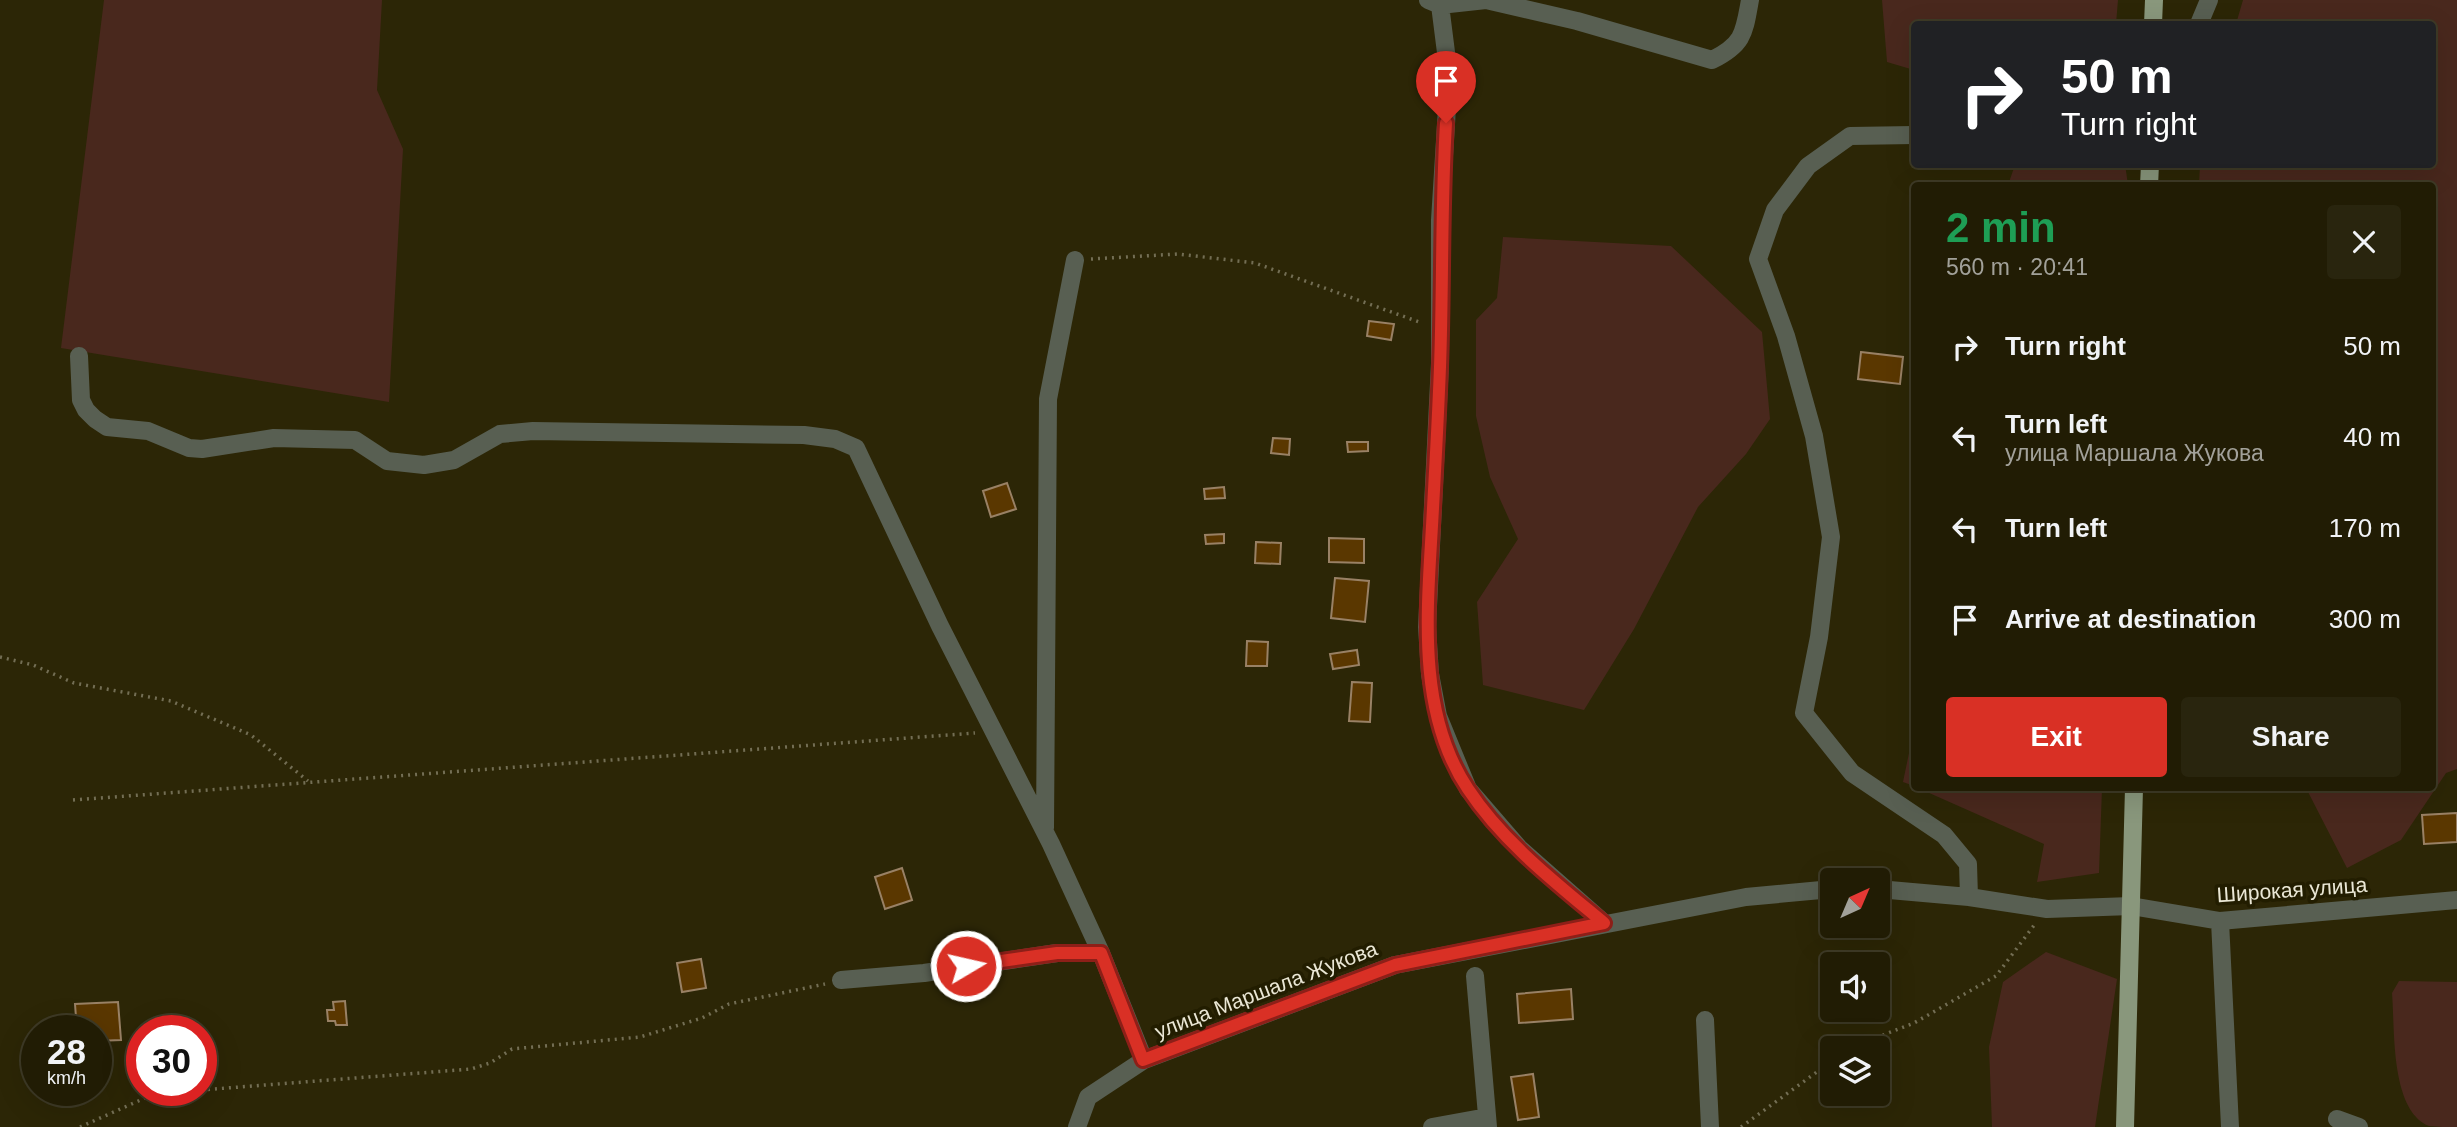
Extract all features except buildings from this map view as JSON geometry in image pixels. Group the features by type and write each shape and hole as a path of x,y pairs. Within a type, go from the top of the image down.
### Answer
{"main road":[{"path":"2153,21 2154,0"},
{"path":"2125,1127 2134,791"}],"street":[{"path":"1604,923 1519,848 1468,789 1438,716 1430,674 1427,627 1440,330 1440,219 1449,76 1434,3 1486,0 1577,21 1712,60 1734,49 1746,24 1750,0"},
{"path":"2200,21 2209,0"},
{"path":"1911,135 1850,136 1808,166 1775,209 1758,259 1786,335 1814,436 1831,537 1819,637 1804,713 1852,773 1944,835 1968,864 1969,897"},
{"path":"1045,833 1048,399 1075,260"},
{"path":"79,356 81,400 95,419 107,427 148,431 189,448 202,449 274,438 355,440 387,461 411,466 454,460 500,434 533,431 804,435 835,439 856,448 992,732 1045,833 1101,953 1143,1060"},
{"name":"улица Маршала Жукова","path":"1077,1127 1088,1097 1143,1060 1395,965 1746,897 1820,890"},
{"path":"1890,890 1969,897 2047,909 2131,906"},
{"name":"Широкая улица","path":"2131,906 2220,921 2457,900"},
{"path":"2220,921 2230,1127"},
{"path":"841,980 924,973 1057,953 1101,953"},
{"path":"1433,1127 1487,1122 1475,976"},
{"path":"1705,1020 1710,1127"},
{"path":"2337,1119 2359,1127"}],"path":[{"path":"1075,260 1178,254 1255,263 1440,330"},
{"path":"0,657 33,665 74,683 171,702 251,735 309,782"},
{"path":"73,800 992,732"},
{"path":"1881,1036 1914,1023 1996,976 2047,909"},
{"path":"217,1089 471,1069 490,1063 512,1049 640,1037 702,1018 729,1004 841,980"},
{"path":"1741,1127 1820,1070"},
{"path":"80,1127 127,1106"}],"shaded area":[{"path":"104,0 382,0 377,90 403,149 389,402 61,348"},
{"path":"1882,0 2118,0 2116,21 1911,21 1911,69 1887,62"},
{"path":"2243,0 2457,0 2457,769 2446,773 2436,788 2436,182 2199,182 2200,168 2436,168 2436,21 2237,21"},
{"path":"2014,168 2126,168 2128,182 2009,182"},
{"path":"1503,237 1671,246 1762,332 1770,419 1746,454 1698,507 1634,629 1584,710 1483,685 1477,602 1518,539 1490,477 1476,416 1476,320 1497,298"},
{"path":"1911,743 1911,785 1903,782"},
{"path":"1925,791 2102,791 2099,873 2037,882 2044,844"},
{"path":"2308,791 2434,791 2401,840 2347,868"},
{"path":"2046,952 2117,979 2095,1127 1992,1127 1989,1047 2003,982"},
{"path":"2399,981 2457,982 2457,1127 2429,1126 2416,1117 2407,1104 2397,1067 2395,1047 2392,993"}],"route":[{"path":"966,966 1057,953 1101,953 1143,1060 1395,965 1604,923 1554,881 1495,823 1468,789 1451,754 1438,716 1430,674 1427,627 1440,363 1440,219 1446,123"}]}
